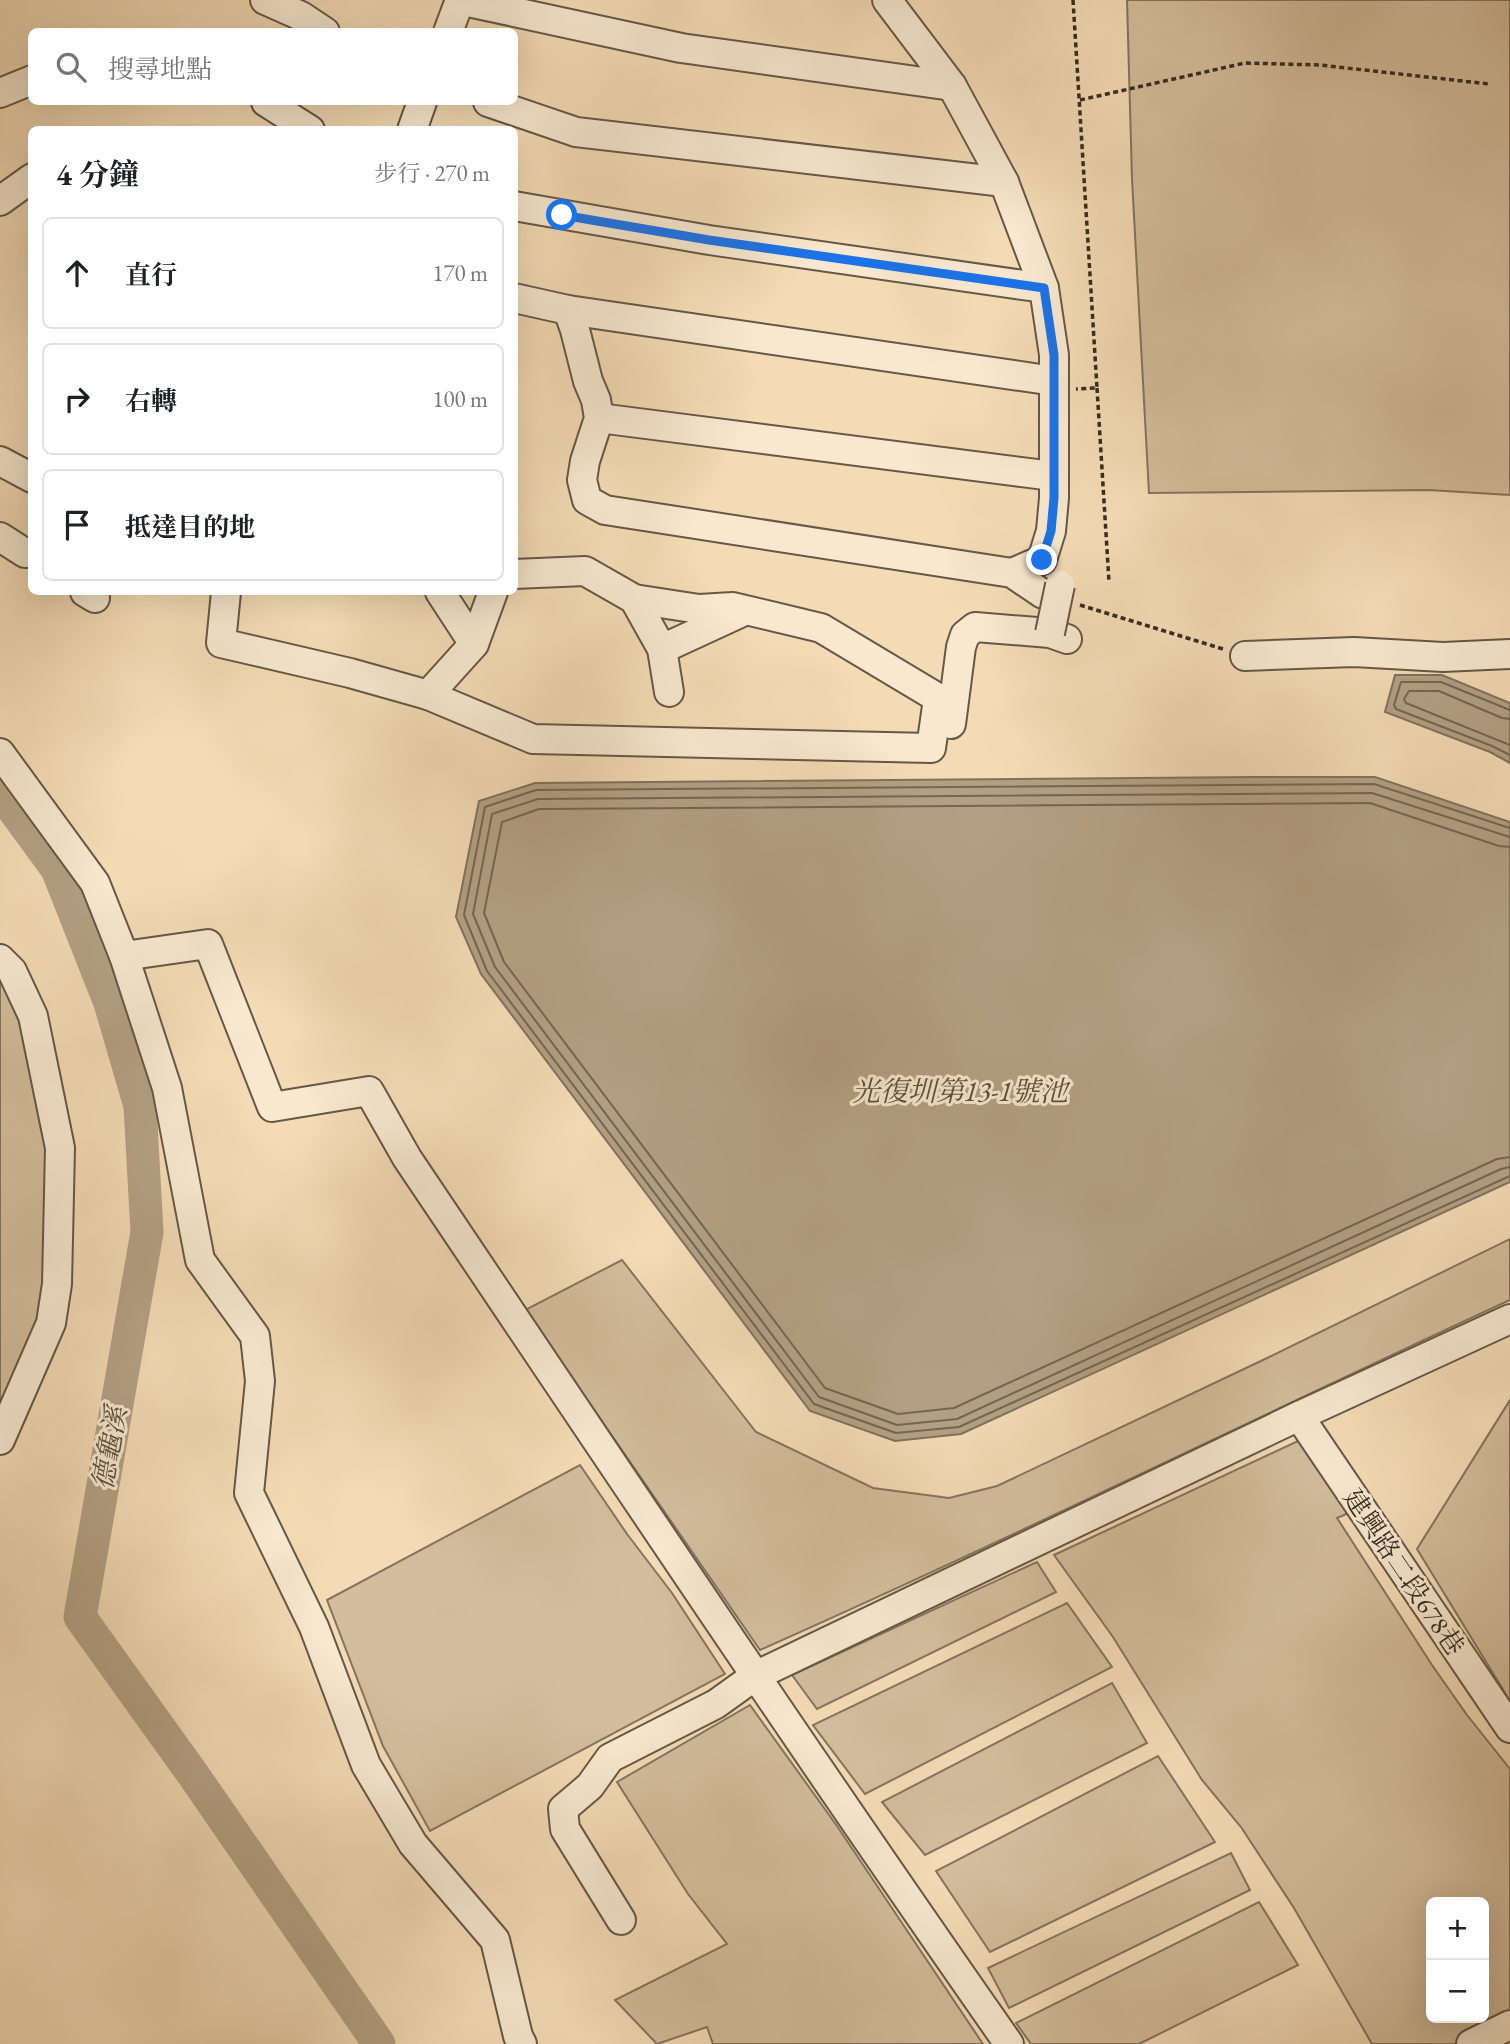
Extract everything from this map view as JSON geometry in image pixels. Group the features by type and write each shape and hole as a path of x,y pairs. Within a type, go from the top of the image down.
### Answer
{"street":[{"path":"265,0 301,16 319,28"},
{"path":"450,28 460,0 681,48 952,86"},
{"path":"887,0 952,86 1004,182 1044,288 1054,355 1054,498 1051,531 1042,560 1012,573"},
{"path":"0,93 28,82"},
{"path":"271,105 304,126"},
{"path":"413,126 421,105"},
{"path":"497,105 576,132 1004,182"},
{"path":"0,201 28,181"},
{"path":"518,207 709,240 1044,288"},
{"path":"518,299 568,310 1054,382"},
{"path":"226,595 221,643 350,673 428,695 533,739 931,748 965,635 975,627 1059,636 1061,595 1012,573 605,510 587,500 582,480 584,461 599,418 568,310"},
{"path":"599,418 1053,476"},
{"path":"0,461 28,476"},
{"path":"0,537 28,549"},
{"path":"518,574 585,571 634,599 699,610 733,607 821,628 945,703"},
{"path":"442,595 474,644"},
{"path":"428,695 474,644 492,595"},
{"path":"634,599 662,649 669,692"},
{"path":"662,649 746,610"},
{"path":"1245,656 1354,652 1443,657 1510,654"},
{"path":"945,703 946,759"},
{"path":"0,753 95,883 124,956 167,1088 200,1260 256,1336 260,1381 250,1493 314,1627 366,1765 413,1844 495,1940 522,2044"},
{"path":"124,956 208,944 272,1107 369,1091 407,1158 755,1676 1009,2044"},
{"path":"0,959 12,971 33,1016 60,1147 57,1284 51,1323 0,1440"},
{"path":"621,1920 565,1829 563,1809 590,1786 611,1758 716,1704 755,1676 1299,1416 1510,1319"},
{"name":"建興路二段678巷","path":"1299,1416 1510,1728"},
{"path":"1471,2044 1510,2025"}],"path":[{"path":"1073,0 1109,582"},
{"path":"1079,101 1245,63 1320,65 1489,84"},
{"path":"1054,382 1074,389 1097,388"},
{"path":"1061,595 1245,656"}],"shaded area":[{"path":"1127,0 1510,0 1510,495 1429,490 1149,493 1132,179"},
{"path":"0,959 12,971 60,1148 57,1269 0,1440"},
{"path":"1510,1239 1510,1300 760,1650 525,1310 622,1260 756,1432 873,1488 949,1498 997,1486"},
{"path":"1510,1400 1510,1701 1417,1549"},
{"path":"1313,1434 1365,1506 1337,1518 1432,1665 1510,1769 1510,2024 1468,2044 1372,2044 1294,1908 1241,1827 1202,1780 1113,1637 1054,1555"},
{"path":"580,1465 627,1534 672,1593 725,1674 430,1831 383,1746 327,1600"},
{"path":"1037,1562 1056,1592 817,1709 792,1675"},
{"path":"1067,1603 1112,1667 865,1794 813,1725"},
{"path":"1112,1683 1147,1743 925,1855 882,1802"},
{"path":"750,1705 837,1826 983,2044 713,2044 707,2027 657,2044 615,2000 727,1944 688,1894 617,1782"},
{"path":"1158,1756 1215,1842 990,1952 936,1871"},
{"path":"1231,1853 1250,1890 1009,2008 988,1968"},
{"path":"1259,1902 1298,1965 1139,2044 1031,2044 1016,2023"}],"water":[{"path":"1395,675 1442,675 1510,703 1510,763 1490,752 1385,712"},
{"name":"光復圳第13-1號池","path":"1375,777 1510,822 1510,1182 961,1434 895,1441 810,1411 481,974 456,917 479,801 535,783"}],"waterway":[{"name":"德龜溪","path":"0,791 57,869 110,1003 140,1106 147,1232 80,1617 192,1773 379,2044"}],"route":[{"path":"562,215 709,240 1044,288 1054,355 1054,498 1051,531 1042,560"}]}
